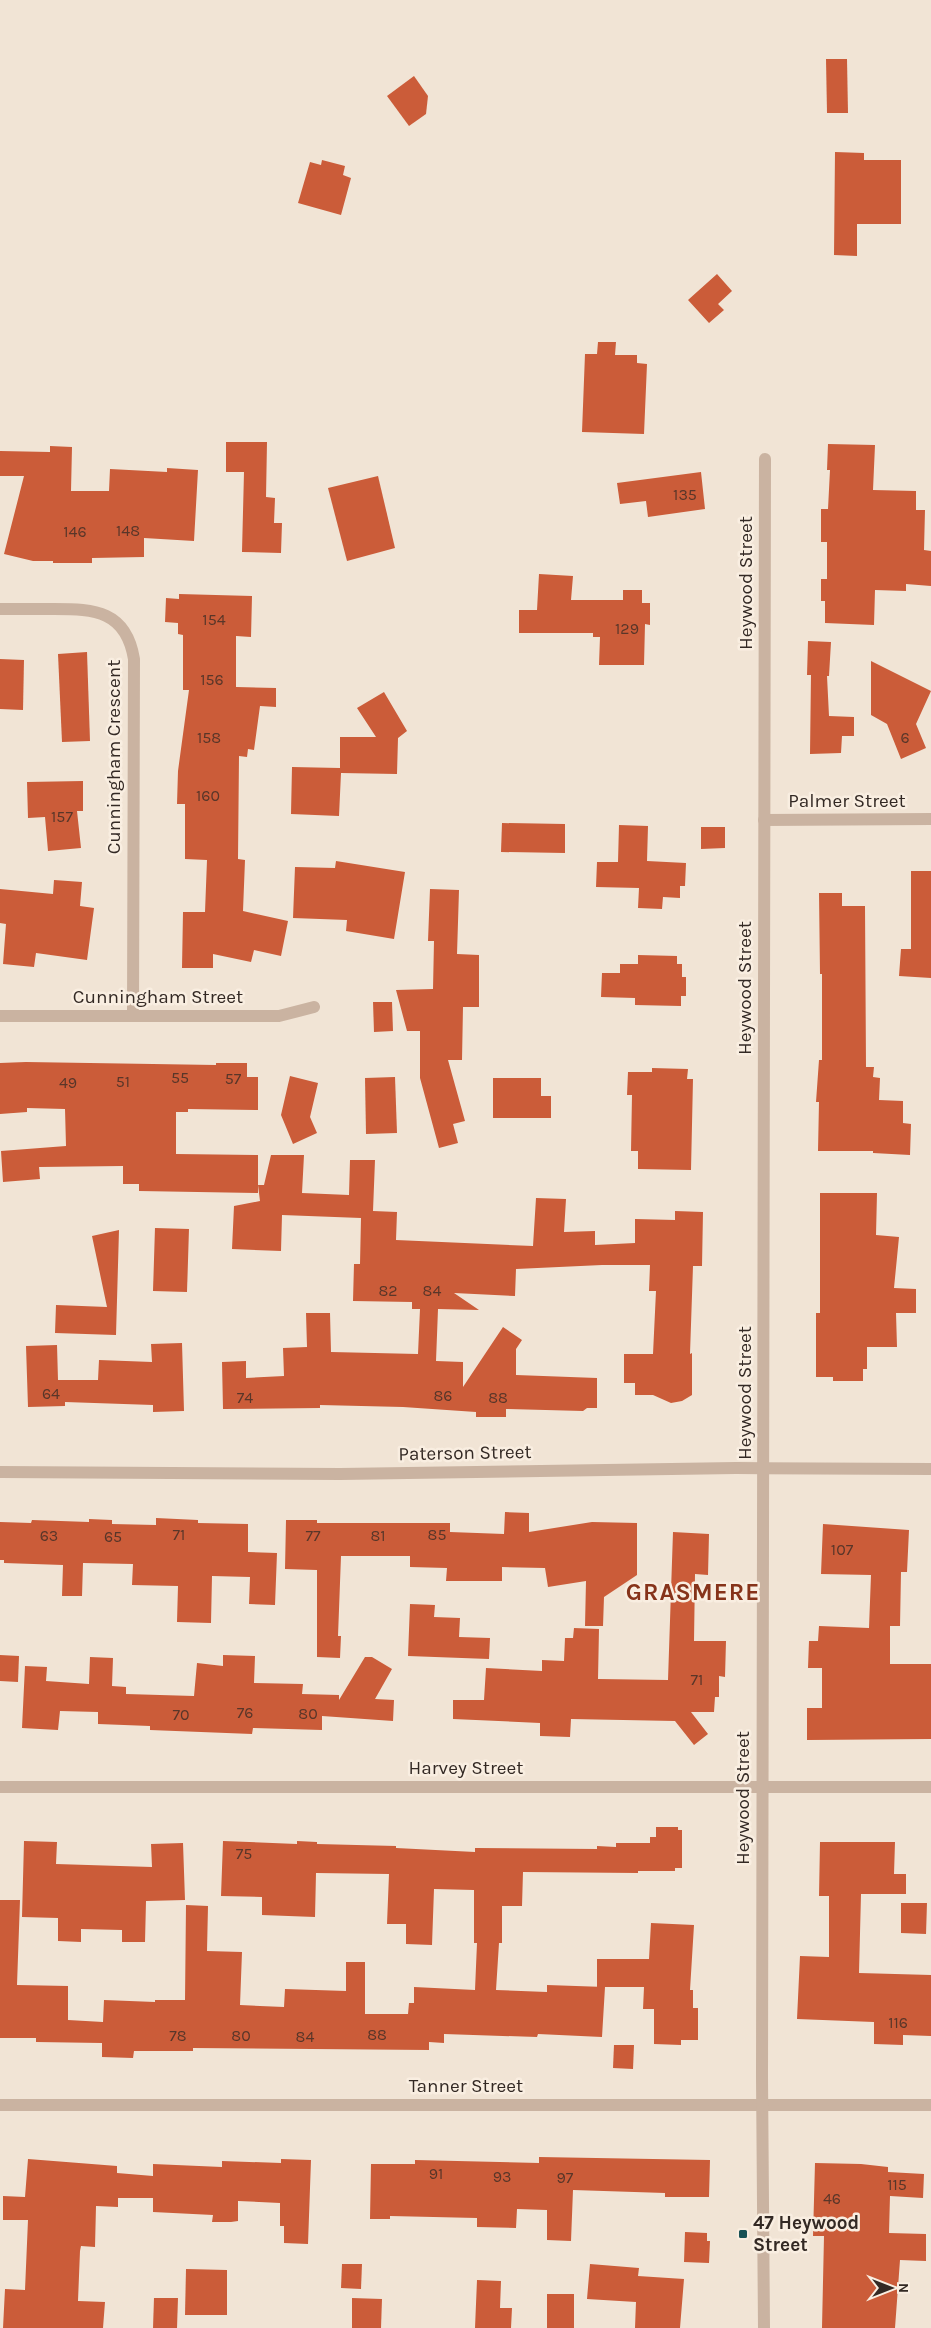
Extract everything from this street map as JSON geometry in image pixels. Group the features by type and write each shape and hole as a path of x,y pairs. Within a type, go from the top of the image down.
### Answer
{"street":[{"name":"Heywood Street","path":"764,2328 762,1787 765,458"},
{"name":"Cunningham Crescent","path":"0,609 87,609 106,615 122,628 131,643 134,659 133,1016"},
{"name":"Palmer Street","path":"764,820 931,819"},
{"name":"Cunningham Street","path":"0,1016 279,1016 314,1007"},
{"name":"Paterson Street","path":"0,1472 340,1474 764,1468 931,1469"},
{"name":"Harvey Street","path":"0,1787 931,1787"},
{"name":"Tanner Street","path":"0,2105 931,2105"}],"building":[{"path":"826,59 847,59 848,113 827,113"},
{"path":"414,76 428,96 426,114 409,126 387,96"},
{"path":"835,152 864,153 864,160 901,160 901,224 857,224 857,256 834,255"},
{"path":"322,160 345,166 343,175 351,178 341,215 298,203 310,162 321,165"},
{"path":"717,274 732,291 718,304 724,310 709,323 688,300"},
{"path":"598,342 616,342 615,355 637,355 637,363 647,364 644,434 582,432 585,354 597,354"},
{"path":"226,442 267,442 266,497 275,498 274,523 282,523 281,553 242,552 244,472 226,472"},
{"path":"828,444 875,445 873,490 916,491 916,510 925,510 924,550 931,551 931,586 906,584 906,591 875,590 874,625 825,623 825,601 821,601 821,579 827,579 827,542 821,542 821,509 828,509 830,470 827,470"},
{"path":"50,446 72,447 71,491 109,491 110,469 167,472 167,468 198,470 194,541 144,538 144,557 92,558 92,563 33,561 4,554 24,476 0,476 0,451 50,452"},
{"path":"701,472 705,509 648,517 646,501 620,504 617,483"},
{"path":"378,476 395,548 347,561 328,488"},
{"path":"539,574 573,576 571,600 623,600 623,590 642,590 642,603 650,603 650,625 645,624 644,665 599,665 600,637 593,637 593,633 519,633 519,610 537,610"},
{"path":"179,594 252,596 251,637 236,636 236,687 276,688 276,707 260,706 254,750 248,749 247,757 239,756 238,859 245,860 243,911 288,921 281,956 254,950 251,962 213,954 213,968 182,968 183,912 205,912 207,860 185,859 185,804 177,804 178,771 189,690 183,690 183,635 178,634 178,623 165,622 166,598 179,599"},
{"path":"808,641 831,642 829,676 827,676 829,716 854,717 854,736 842,736 841,753 810,754 811,675 807,675"},
{"path":"87,652 90,741 62,742 58,654"},
{"path":"0,659 24,660 23,710 0,709"},
{"path":"871,661 931,691 916,724 926,748 901,759 887,724 871,715"},
{"path":"384,692 407,731 398,738 397,774 341,773 339,816 291,814 292,767 340,768 340,737 376,737 357,708"},
{"path":"83,781 83,811 77,811 81,848 48,851 45,817 28,818 27,782"},
{"path":"502,823 565,824 565,853 501,852"},
{"path":"619,825 648,826 647,861 686,863 685,886 680,886 680,898 663,897 662,909 638,908 639,888 596,887 597,862 618,862"},
{"path":"701,827 725,827 725,848 701,849"},
{"path":"336,861 405,872 394,939 346,931 347,920 293,918 295,867 335,868"},
{"path":"911,871 931,871 931,978 899,976 901,949 911,949"},
{"path":"54,880 82,882 80,906 94,908 87,960 36,953 34,967 3,964 6,924 0,923 0,889 53,894"},
{"path":"430,889 459,890 457,954 479,955 479,1007 463,1007 462,1060 448,1060 465,1121 453,1124 458,1143 439,1148 420,1078 420,1031 407,1031 396,990 433,989 434,941 428,941"},
{"path":"819,893 842,893 842,906 865,906 866,1067 874,1067 873,1077 880,1078 879,1100 903,1101 903,1123 911,1124 910,1155 873,1153 873,1151 818,1151 819,1102 816,1102 819,1060 822,1060 822,974 820,974"},
{"path":"638,955 677,956 677,964 682,964 682,977 686,977 686,996 681,996 681,1006 635,1005 635,998 601,997 602,973 620,973 620,964 638,964"},
{"path":"373,1002 392,1002 393,1031 374,1032"},
{"path":"0,1063 216,1065 216,1063 247,1063 247,1077 258,1077 258,1110 188,1109 188,1112 176,1112 176,1154 258,1155 258,1193 139,1191 139,1184 123,1184 123,1166 39,1167 40,1179 3,1182 1,1151 66,1146 65,1109 27,1108 27,1112 0,1114"},
{"path":"652,1068 688,1069 687,1079 693,1079 691,1170 638,1169 638,1151 631,1151 632,1095 627,1095 628,1072 652,1072"},
{"path":"290,1076 318,1083 310,1117 317,1133 293,1144 281,1115"},
{"path":"395,1077 397,1133 366,1134 365,1078"},
{"path":"493,1078 541,1078 541,1096 551,1096 551,1118 493,1118"},
{"path":"271,1155 304,1155 302,1193 349,1195 350,1160 375,1160 373,1211 397,1212 396,1240 533,1246 536,1198 566,1199 564,1232 595,1231 595,1245 635,1243 635,1219 675,1220 675,1211 703,1212 702,1266 693,1266 690,1354 692,1353 692,1395 682,1401 671,1403 653,1395 635,1395 635,1383 624,1383 624,1354 653,1354 656,1291 649,1291 650,1265 602,1265 516,1269 515,1296 454,1293 479,1310 438,1309 436,1361 463,1362 463,1387 503,1327 522,1340 516,1349 516,1375 597,1378 597,1408 587,1408 583,1411 506,1409 506,1417 476,1417 476,1412 403,1407 320,1405 320,1408 223,1409 222,1362 246,1361 246,1378 284,1376 283,1348 307,1347 306,1313 330,1313 331,1352 418,1354 420,1309 412,1309 412,1302 353,1301 354,1264 360,1264 361,1218 282,1215 281,1251 232,1249 234,1206 260,1201 258,1185 264,1185"},
{"path":"820,1193 877,1193 876,1235 899,1237 894,1288 916,1289 916,1313 896,1313 897,1347 867,1347 867,1369 863,1369 863,1381 833,1381 833,1377 816,1377 816,1313 820,1313"},
{"path":"155,1228 189,1229 187,1292 153,1291"},
{"path":"119,1230 116,1335 55,1333 56,1305 107,1307 92,1236"},
{"path":"182,1343 184,1411 153,1412 153,1405 65,1402 65,1406 28,1407 26,1346 57,1345 58,1380 98,1380 99,1360 152,1362 151,1344"},
{"path":"505,1512 529,1513 529,1532 592,1522 637,1523 637,1575 604,1597 603,1626 585,1626 586,1581 548,1587 545,1568 502,1567 502,1581 446,1581 447,1568 410,1567 410,1556 341,1556 338,1636 341,1636 340,1658 317,1657 317,1570 285,1569 286,1520 317,1520 317,1523 450,1523 450,1532 504,1534"},
{"path":"156,1518 198,1520 198,1523 248,1524 248,1552 277,1553 275,1605 249,1604 250,1577 212,1576 211,1623 177,1622 178,1586 132,1585 133,1564 83,1563 82,1596 62,1596 63,1565 4,1563 4,1560 0,1560 0,1522 31,1523 32,1520 89,1522 89,1519 112,1520 112,1524 156,1525"},
{"path":"823,1524 909,1530 907,1572 901,1572 900,1626 890,1626 890,1664 931,1664 931,1739 807,1740 807,1708 822,1708 822,1668 808,1668 809,1641 818,1641 819,1626 869,1628 871,1575 821,1574"},
{"path":"673,1532 709,1534 708,1575 695,1574 694,1641 726,1641 725,1677 719,1676 719,1697 715,1697 714,1712 691,1712 708,1734 694,1745 675,1721 571,1719 570,1737 540,1736 540,1723 453,1719 453,1700 484,1700 486,1668 542,1671 542,1660 564,1661 565,1638 573,1638 574,1628 599,1629 598,1679 668,1680"},
{"path":"410,1604 435,1605 434,1617 460,1618 459,1637 490,1638 489,1659 408,1656"},
{"path":"0,1655 19,1656 18,1682 0,1681"},
{"path":"223,1655 255,1656 254,1683 303,1684 302,1694 339,1695 339,1700 365,1657 372,1657 392,1669 375,1699 394,1700 393,1721 322,1716 322,1730 253,1728 252,1734 150,1730 150,1726 98,1724 98,1712 60,1711 58,1730 22,1728 25,1666 47,1667 46,1681 89,1684 90,1657 113,1658 112,1686 126,1687 126,1694 194,1696 197,1663 223,1666"},
{"path":"656,1827 678,1827 678,1830 682,1830 682,1868 675,1868 675,1871 638,1871 638,1873 523,1872 522,1906 502,1906 502,1943 499,1943 496,1990 547,1992 547,1985 605,1987 602,2037 538,2034 537,2037 444,2034 444,2043 429,2042 429,2050 193,2048 193,2051 134,2051 133,2058 102,2057 102,2043 36,2042 36,2038 0,2038 0,1900 20,1900 17,1985 68,1986 68,2020 103,2022 104,2000 155,2002 155,2000 185,2000 186,1905 208,1906 207,1951 242,1952 240,2005 284,2007 285,1989 346,1991 346,1962 365,1962 365,2014 408,2014 409,2003 414,2003 414,1987 475,1990 477,1943 474,1943 474,1890 434,1889 432,1945 406,1944 406,1924 387,1924 389,1874 316,1873 315,1917 262,1915 262,1897 221,1896 223,1841 297,1844 297,1841 317,1842 317,1844 396,1846 396,1848 475,1852 475,1848 597,1849 597,1846 616,1847 616,1843 650,1843 650,1837 656,1837"},
{"path":"24,1841 57,1842 56,1864 152,1867 151,1844 183,1843 185,1900 146,1901 145,1942 122,1942 122,1930 81,1929 81,1942 58,1941 58,1918 22,1917"},
{"path":"820,1842 895,1842 894,1874 906,1874 906,1894 861,1894 859,1973 931,1975 931,2036 903,2035 903,2045 874,2044 874,2022 797,2019 800,1956 829,1957 829,1896 819,1896"},
{"path":"901,1903 927,1903 926,1934 901,1933"},
{"path":"651,1923 694,1925 690,1990 693,1990 693,2008 698,2008 698,2040 681,2040 681,2045 654,2044 654,2009 643,2009 644,1987 597,1987 597,1959 649,1959"},
{"path":"614,2045 634,2045 633,2069 613,2068"},
{"path":"539,2157 710,2160 709,2197 665,2197 665,2193 573,2190 571,2241 547,2240 547,2210 517,2209 516,2228 477,2227 477,2218 390,2216 390,2219 370,2219 371,2164 415,2164 415,2160 539,2163"},
{"path":"28,2159 117,2166 117,2173 153,2176 153,2164 222,2167 222,2161 281,2163 281,2159 311,2160 308,2244 284,2243 284,2226 280,2226 280,2203 238,2201 238,2221 212,2222 213,2215 153,2212 153,2198 118,2198 118,2207 96,2206 95,2247 81,2246 80,2251 78,2301 105,2302 103,2328 3,2328 5,2289 25,2290 28,2220 3,2220 3,2196 25,2197"},
{"path":"815,2163 861,2164 888,2167 888,2172 924,2174 923,2198 890,2196 889,2233 926,2234 926,2261 900,2260 895,2328 822,2328 824,2236 813,2236"},
{"path":"685,2232 707,2233 707,2241 710,2241 709,2263 684,2262"},
{"path":"342,2264 362,2264 361,2289 341,2288"},
{"path":"590,2264 639,2268 638,2276 684,2279 680,2328 635,2328 636,2302 587,2299"},
{"path":"186,2269 227,2270 227,2315 185,2315"},
{"path":"477,2280 501,2281 500,2308 512,2308 511,2328 475,2328"},
{"path":"547,2294 574,2294 574,2328 547,2328"},
{"path":"154,2298 178,2298 177,2328 153,2328"},
{"path":"352,2298 382,2299 381,2328 352,2328"}],"place":[{"name":"47 Heywood Street","path":"743,2234"}],"district":[{"name":"GRASMERE","path":"693,1592"}]}
